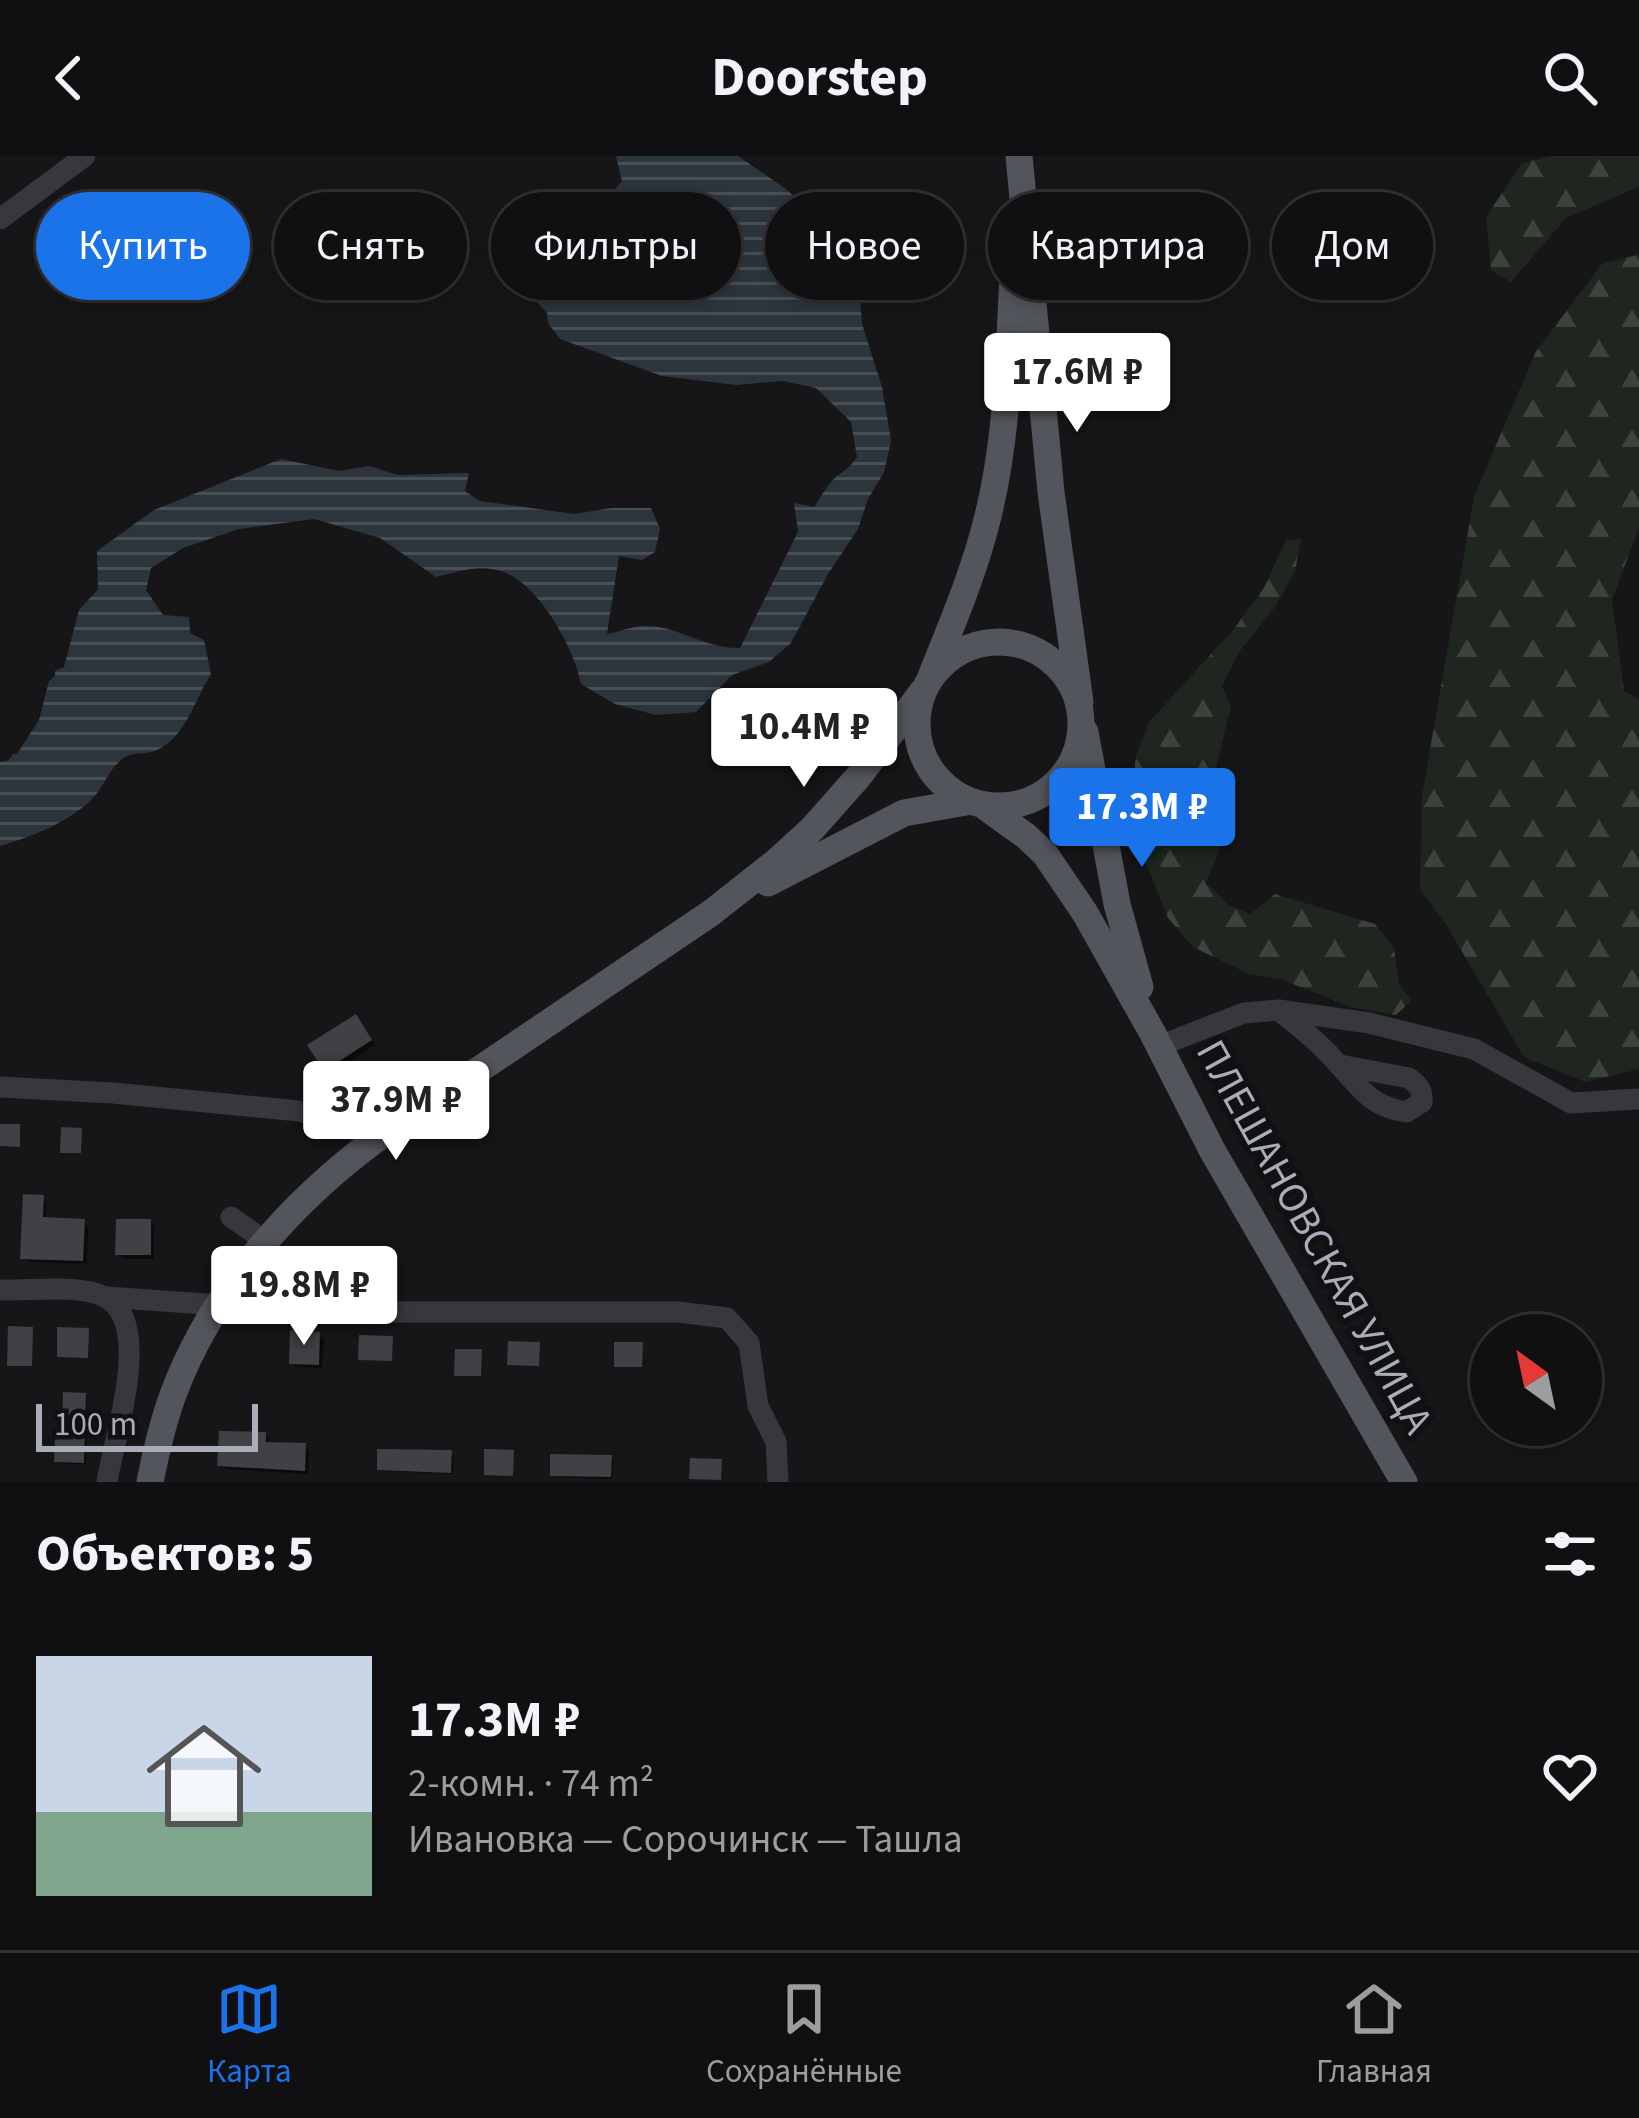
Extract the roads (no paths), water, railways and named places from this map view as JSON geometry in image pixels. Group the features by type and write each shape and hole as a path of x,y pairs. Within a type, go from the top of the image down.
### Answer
{"main road":[{"path":"1019,165 1001,454 967,589 917,718 925,757 949,790 1026,836 1062,877 1156,1039"},
{"path":"1019,165 1051,492 1082,711 1117,904 1156,1039"},
{"path":"149,1482 174,1392 202,1330 266,1241 311,1192 375,1140 712,913 777,861 860,776 927,683 952,658 993,642 1016,643 1053,662 1068,680 1082,711 1078,748 1053,785 1010,805 904,813 712,913"},
{"name":"ПЛЕШАНОВСКАЯ УЛИЦА","path":"1156,1039 1212,1150 1404,1482"}],"street":[{"path":"0,219 85,156"},
{"path":"1279,1010 1340,1065"},
{"path":"1156,1039 1244,1013 1279,1010 1370,1023 1474,1048 1571,1102 1639,1100"},
{"path":"0,1087 299,1111 342,1121 375,1140"},
{"path":"231,1216 266,1241"},
{"path":"0,1290 224,1298 316,1312 678,1312 728,1318 749,1343 758,1406 776,1442 778,1482"},
{"path":"107,1297 126,1326 130,1351 128,1385 107,1482"}]}
